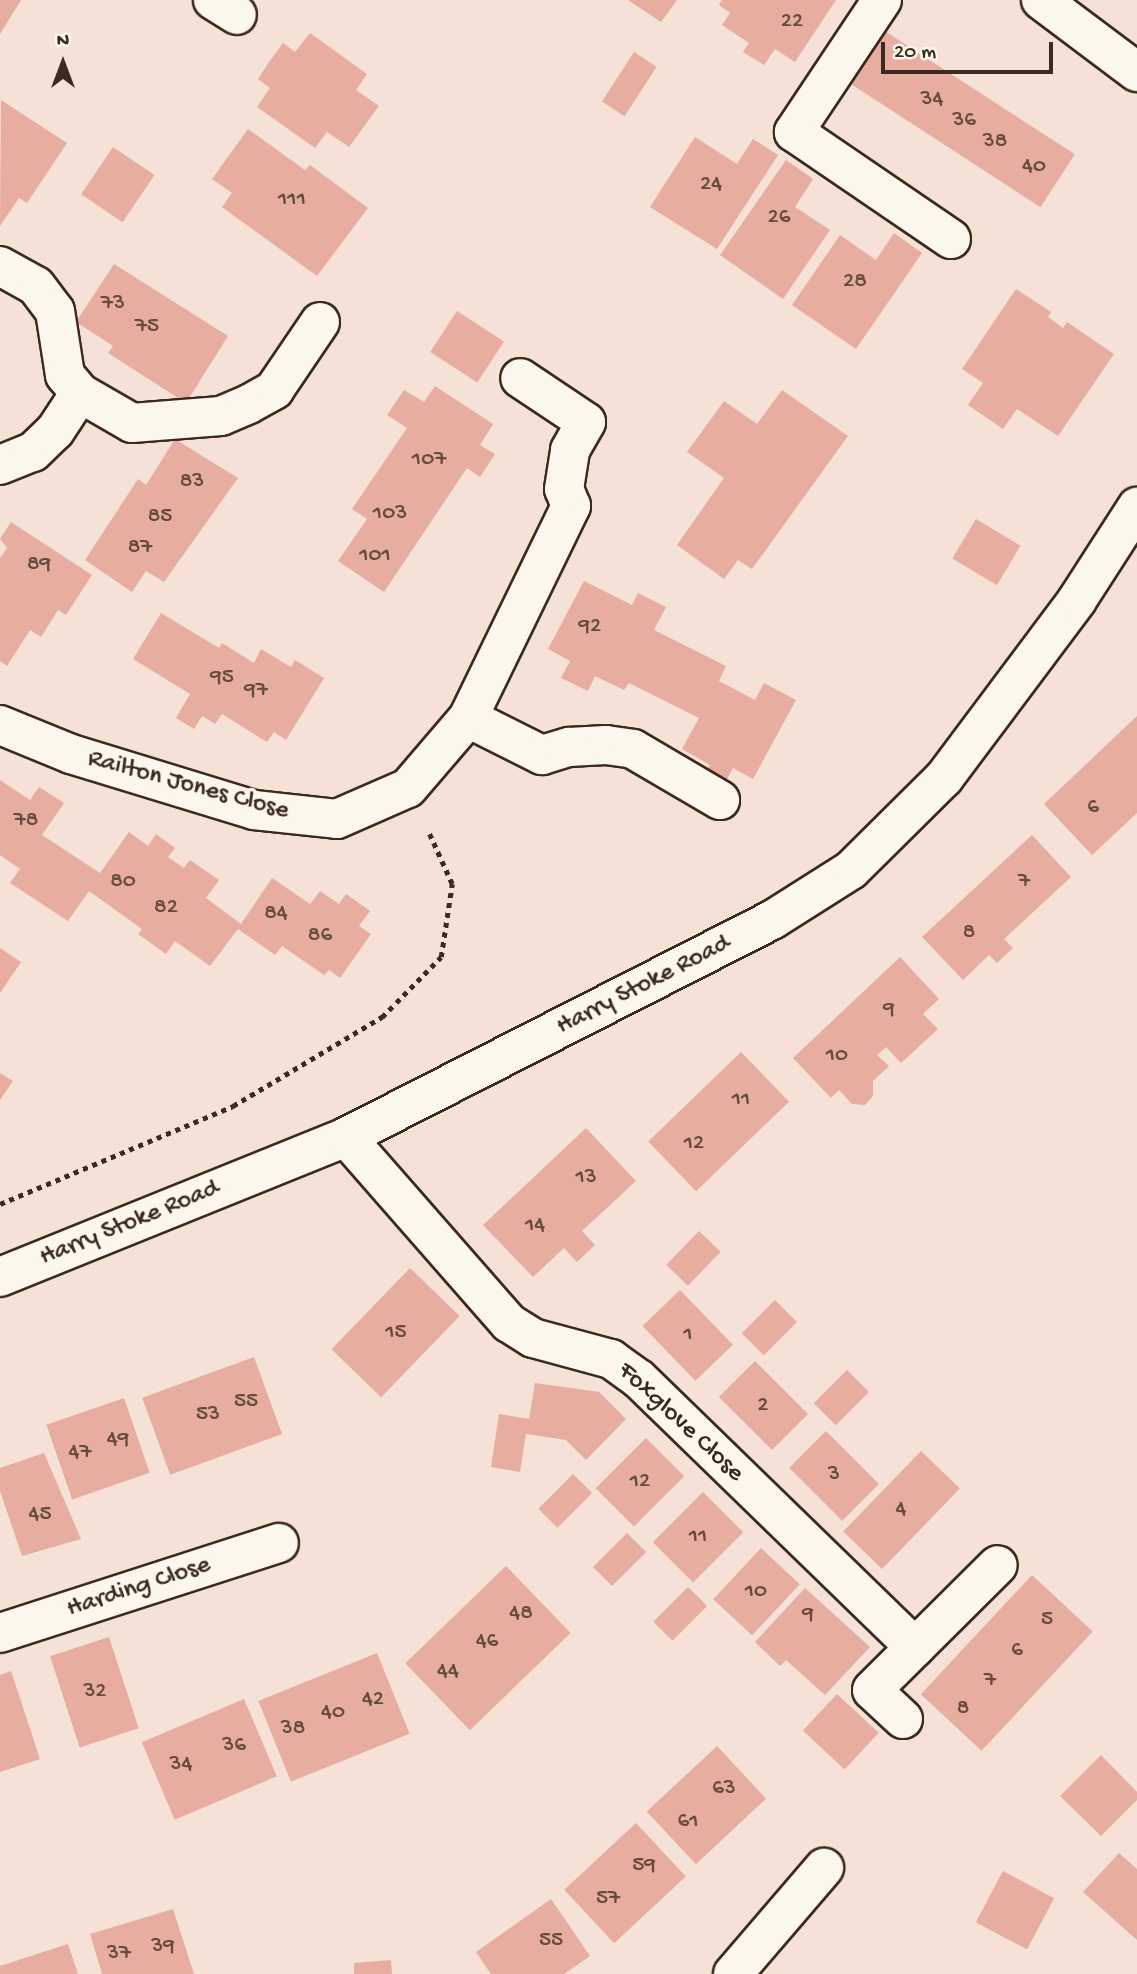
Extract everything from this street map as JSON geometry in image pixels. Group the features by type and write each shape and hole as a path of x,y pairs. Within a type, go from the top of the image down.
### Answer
{"street":[{"path":"882,0 794,132 951,239"},
{"path":"1041,0 1137,72"},
{"path":"0,266 36,286 55,311 65,375 80,393 132,423 221,416 274,390 320,322"},
{"name":"Railton Jones Close","path":"0,725 71,754 254,810 337,819 408,788 468,718 572,506 564,489 570,450 586,422 520,378"},
{"path":"0,465 33,452 55,431 80,393"},
{"name":"Harry Stoke Road","path":"2,1271 346,1137 772,920 851,870 944,778 1077,600 1137,507"},
{"path":"468,718 542,755 569,747 606,745 633,749 720,800"},
{"name":"Foxglove Close","path":"346,1137 509,1323 533,1338 611,1359 639,1379 915,1647"},
{"name":"Harding Close","path":"0,1633 279,1543"},
{"path":"903,1719 872,1690 998,1565"},
{"path":"733,1974 824,1867"}],"path":[{"path":"0,1204 233,1106 382,1017 441,957 452,884 408,788"}],"building":[{"path":"0,0 21,0 0,34"},
{"path":"628,0 677,0 661,22"},
{"path":"722,0 836,0 795,62 775,49 764,65 743,52 749,43 722,25 730,13 719,5"},
{"path":"871,22 1075,154 1040,207 837,75"},
{"path":"310,33 367,74 356,90 379,106 349,147 327,132 315,148 257,107 270,88 258,79 269,62 283,43 295,52"},
{"path":"634,52 657,67 625,116 602,101"},
{"path":"1,100 67,143 27,203 19,198 0,226"},
{"path":"248,129 305,170 310,165 368,208 317,276 222,207 232,193 212,179"},
{"path":"695,137 737,164 753,139 778,155 717,249 650,207"},
{"path":"113,147 154,175 123,222 81,194"},
{"path":"786,160 813,179 795,207 830,230 783,299 720,255"},
{"path":"894,233 922,253 856,349 792,305 840,235 876,260"},
{"path":"114,264 228,336 186,403 108,353 113,346 76,322"},
{"path":"1016,289 1051,312 1048,317 1063,328 1067,322 1114,354 1058,436 1017,409 1003,429 968,405 983,383 962,369"},
{"path":"457,311 504,341 477,383 430,352"},
{"path":"435,386 493,424 480,445 495,454 480,477 467,468 384,592 338,561 367,519 352,509 407,428 387,415 404,390 424,402"},
{"path":"782,390 848,436 752,569 738,560 724,579 677,545 724,478 687,452 724,401 757,424"},
{"path":"175,439 238,478 164,582 146,571 132,592 85,560 138,479 146,485"},
{"path":"976,519 1021,546 997,585 952,558"},
{"path":"11,522 92,575 66,615 58,610 41,637 30,630 7,666 0,661 0,558 7,548 0,539"},
{"path":"584,581 632,605 638,593 666,607 654,630 726,666 719,681 755,700 764,683 796,700 753,779 733,768 725,783 706,772 710,765 682,749 699,718 629,683 624,690 595,676 588,691 561,678 570,661 548,649"},
{"path":"161,613 219,648 222,643 254,663 261,649 291,667 295,660 324,678 286,740 274,732 267,742 222,714 215,724 202,716 194,729 176,718 190,694 133,659"},
{"path":"1137,716 1137,813 1092,855 1044,804"},
{"path":"0,780 30,800 39,787 64,803 42,835 100,873 129,832 148,846 156,834 175,848 168,857 184,868 190,860 219,880 206,898 241,924 272,878 310,904 320,891 339,904 346,894 370,911 359,926 371,934 340,978 329,970 324,975 282,946 275,955 238,929 210,966 175,941 166,954 138,934 142,929 89,891 68,921 10,883 20,869 0,855"},
{"path":"1032,835 1071,877 1004,939 1013,948 997,963 989,955 963,980 922,937"},
{"path":"0,948 21,962 0,993"},
{"path":"900,957 939,999 923,1014 938,1029 901,1063 886,1047 877,1055 889,1066 873,1081 873,1096 865,1105 852,1104 839,1090 831,1098 793,1058"},
{"path":"741,1052 789,1102 696,1191 648,1142"},
{"path":"0,1073 13,1081 0,1100"},
{"path":"586,1128 636,1181 582,1231 595,1245 577,1262 564,1248 533,1277 483,1225"},
{"path":"699,1231 721,1252 688,1286 666,1265"},
{"path":"410,1268 460,1316 381,1397 332,1349"},
{"path":"680,1290 733,1345 695,1381 643,1326"},
{"path":"775,1300 797,1322 764,1355 742,1333"},
{"path":"254,1357 282,1434 170,1475 142,1398"},
{"path":"755,1361 808,1414 772,1450 719,1397"},
{"path":"847,1370 869,1392 836,1425 814,1403"},
{"path":"535,1383 599,1392 626,1419 586,1460 566,1440 526,1434 520,1472 491,1467 499,1414 529,1419"},
{"path":"124,1398 150,1473 72,1499 46,1425"},
{"path":"826,1431 879,1484 842,1521 789,1468"},
{"path":"646,1438 684,1476 634,1526 596,1488"},
{"path":"921,1451 960,1489 882,1569 843,1532"},
{"path":"44,1453 81,1539 22,1556 0,1491 0,1468"},
{"path":"573,1474 592,1493 557,1528 538,1509"},
{"path":"703,1492 743,1532 693,1583 653,1542"},
{"path":"627,1533 646,1552 612,1586 593,1567"},
{"path":"761,1548 800,1584 752,1635 713,1599"},
{"path":"506,1566 571,1633 470,1730 405,1663"},
{"path":"1032,1575 1093,1632 982,1751 921,1694"},
{"path":"688,1587 707,1606 672,1641 653,1622"},
{"path":"805,1588 870,1647 825,1695 786,1660 780,1666 755,1642"},
{"path":"109,1637 139,1728 80,1747 50,1656"},
{"path":"377,1653 410,1734 291,1782 258,1701"},
{"path":"11,1671 40,1759 0,1772 0,1675"},
{"path":"837,1694 879,1733 845,1769 803,1731"},
{"path":"244,1699 277,1776 175,1820 142,1742"},
{"path":"717,1746 766,1799 696,1864 647,1811"},
{"path":"1101,1755 1137,1792 1137,1800 1101,1836 1060,1796"},
{"path":"636,1823 686,1876 614,1943 564,1890"},
{"path":"1119,1853 1137,1869 1137,1940 1083,1892"},
{"path":"1003,1871 1054,1898 1027,1949 976,1922"},
{"path":"551,1899 590,1956 564,1974 491,1974 476,1952"},
{"path":"173,1909 194,1974 102,1974 90,1934"},
{"path":"68,1944 78,1974 0,1974 0,1966"},
{"path":"391,1960 392,1974 354,1974 354,1963"}]}
